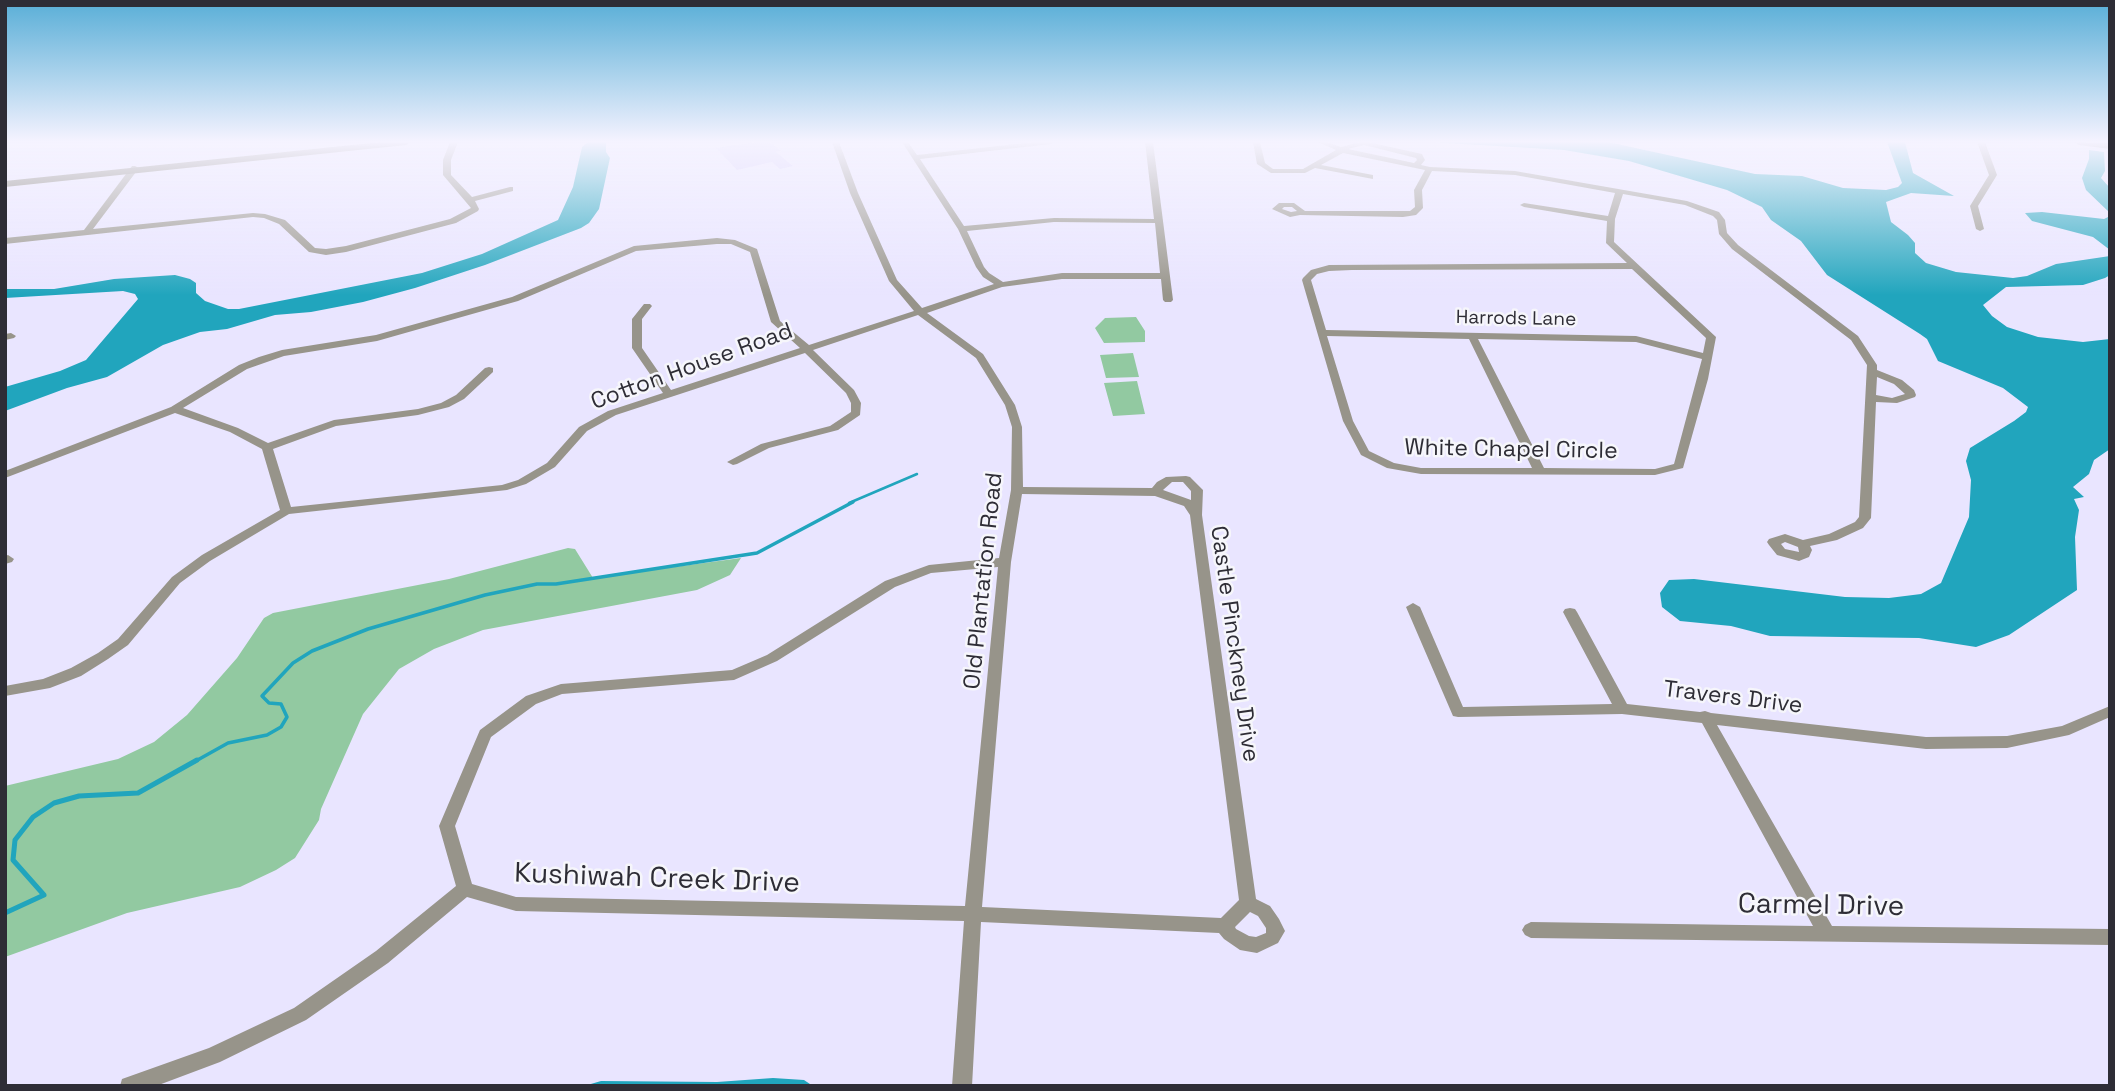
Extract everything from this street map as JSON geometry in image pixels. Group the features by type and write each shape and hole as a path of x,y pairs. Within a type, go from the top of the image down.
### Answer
{"street":[{"path":"87,232 116,193"},
{"path":"5,241 265,216 282,222 312,250 326,252 453,221 475,209 463,193"},
{"path":"470,200 496,193"},
{"name":"Old Plantation Road","path":"854,193 893,281 920,312 980,356 1010,405 1017,427 1017,490 1004,562 973,914 962,1086"},
{"path":"938,193 962,229 986,275 1001,285"},
{"path":"1154,193 1168,300"},
{"path":"1300,212 1403,215 1413,213 1419,208 1418,193"},
{"name":"White Chapel Circle","path":"1619,193 1611,219 1610,243 1711,337 1679,466 1656,472 1421,471 1391,466 1364,453 1348,421 1307,280 1314,272 1329,268 1632,266"},
{"path":"1635,193 1687,203 1716,214 1721,220 1723,234 1735,247 1854,338 1872,365 1865,518 1859,525 1833,537 1802,544"},
{"path":"1980,229 1974,206 1982,193"},
{"path":"1524,205 1611,219"},
{"path":"962,229 1054,220 1157,220"},
{"path":"5,475 175,410 243,367 263,359 282,353 377,338 515,299 604,261 650,246 717,241 732,242 754,251 776,322 806,348 850,393 856,403 856,413 834,428 765,446 733,462"},
{"name":"Cotton House Road","path":"286,511 503,488 529,478 551,465 583,429 596,421 668,393 1001,285 1062,276 1164,276"},
{"path":"647,306 637,319 637,348 668,393"},
{"name":"Harrods Lane","path":"1322,334 1636,339 1707,357"},
{"path":"1472,336 1540,472"},
{"path":"267,447 334,423 418,412 445,405 460,397 489,370"},
{"path":"1872,372 1898,382 1909,390 1910,395 1892,401 1872,398"},
{"path":"5,691 46,684 76,673 103,656 123,642 176,580 206,558 286,511 267,447 234,430 175,410"},
{"path":"1156,492 1161,484 1170,479 1186,479 1197,490 1196,515"},
{"name":"Castle Pinckney Drive","path":"1017,490 1156,492 1188,503 1196,515 1248,903"},
{"path":"129,1086 213,1056 300,1014 382,957 465,890 447,825 485,734 531,700 561,689 734,675 772,658 890,584 929,569 1004,562"},
{"name":"Travers Drive","path":"1413,607 1458,712 1622,709 1705,716 1926,743 1993,742 2064,731 2110,711"},
{"path":"1570,612 1622,709"},
{"path":"1705,716 1826,932"},
{"name":"Kushiwah Creek Drive","path":"465,890 516,904 1230,922"},
{"path":"1248,903 1264,911 1273,924 1276,931 1272,938 1257,944 1246,944 1230,934 1230,922 1248,903"},
{"name":"Carmel Drive","path":"1531,930 2110,937"}],"green space":[{"path":"1136,317 1145,331 1145,342 1104,343 1095,328 1105,318"},
{"path":"1133,353 1139,377 1106,378 1100,355"},
{"path":"1137,381 1145,414 1113,416 1104,383"},
{"path":"568,548 575,549 593,578 741,558 730,575 697,590 483,630 434,649 399,669 363,714 321,809 319,820 295,858 240,887 127,913 5,957 5,786 118,759 154,742 187,715 237,658 264,618 273,613 449,579"}],"water":[{"path":"570,193 602,193 599,209 589,223 581,228 485,265 363,302 311,312 275,315 227,329 200,332 163,345 107,377 67,388 5,411 5,387 60,371 86,360 138,299 135,294 123,291 5,298 5,289 54,289 114,279 175,275 196,283 196,293 205,301 228,309 239,309 422,273 482,254 558,220"},
{"path":"1733,193 1948,193 1954,196 1911,193 1886,202 1891,222 1915,243 1915,253 1926,263 1956,272 2013,278 2027,276 2056,264 2110,256 2110,275 2105,278 2083,285 2006,287 1983,305 2007,327 2038,337 2083,342 2110,339 2110,449 2094,460 2089,474 2073,487 2084,497 2074,499 2079,510 2075,537 2077,590 2009,635 1976,647 1919,638 1770,636 1731,626 1680,621 1662,607 1660,593 1669,580 1694,579 1845,597 1889,598 1921,594 1941,583 1969,517 1971,480 1966,461 1970,448 2014,421 2026,412 2028,407 2003,388 1938,361 1927,339 1827,275 1801,241 1771,220 1762,207"},
{"path":"2089,193 2110,193 2110,213"},
{"path":"2042,212 2104,219 2110,216 2110,250 2093,237 2032,221 2025,213"},
{"path":"773,1078 804,1080 813,1086 584,1086 601,1081 717,1082"}],"waterway":[{"path":"849,503 917,474"},
{"path":"194,762 228,743 267,735 281,727 287,717 281,704 269,703 262,696 293,663 312,651 368,629 485,595 537,584 556,584 757,553 853,502"},
{"path":"5,913 44,895 13,860 15,840 33,817 54,803 79,796 138,793 197,760"}]}
